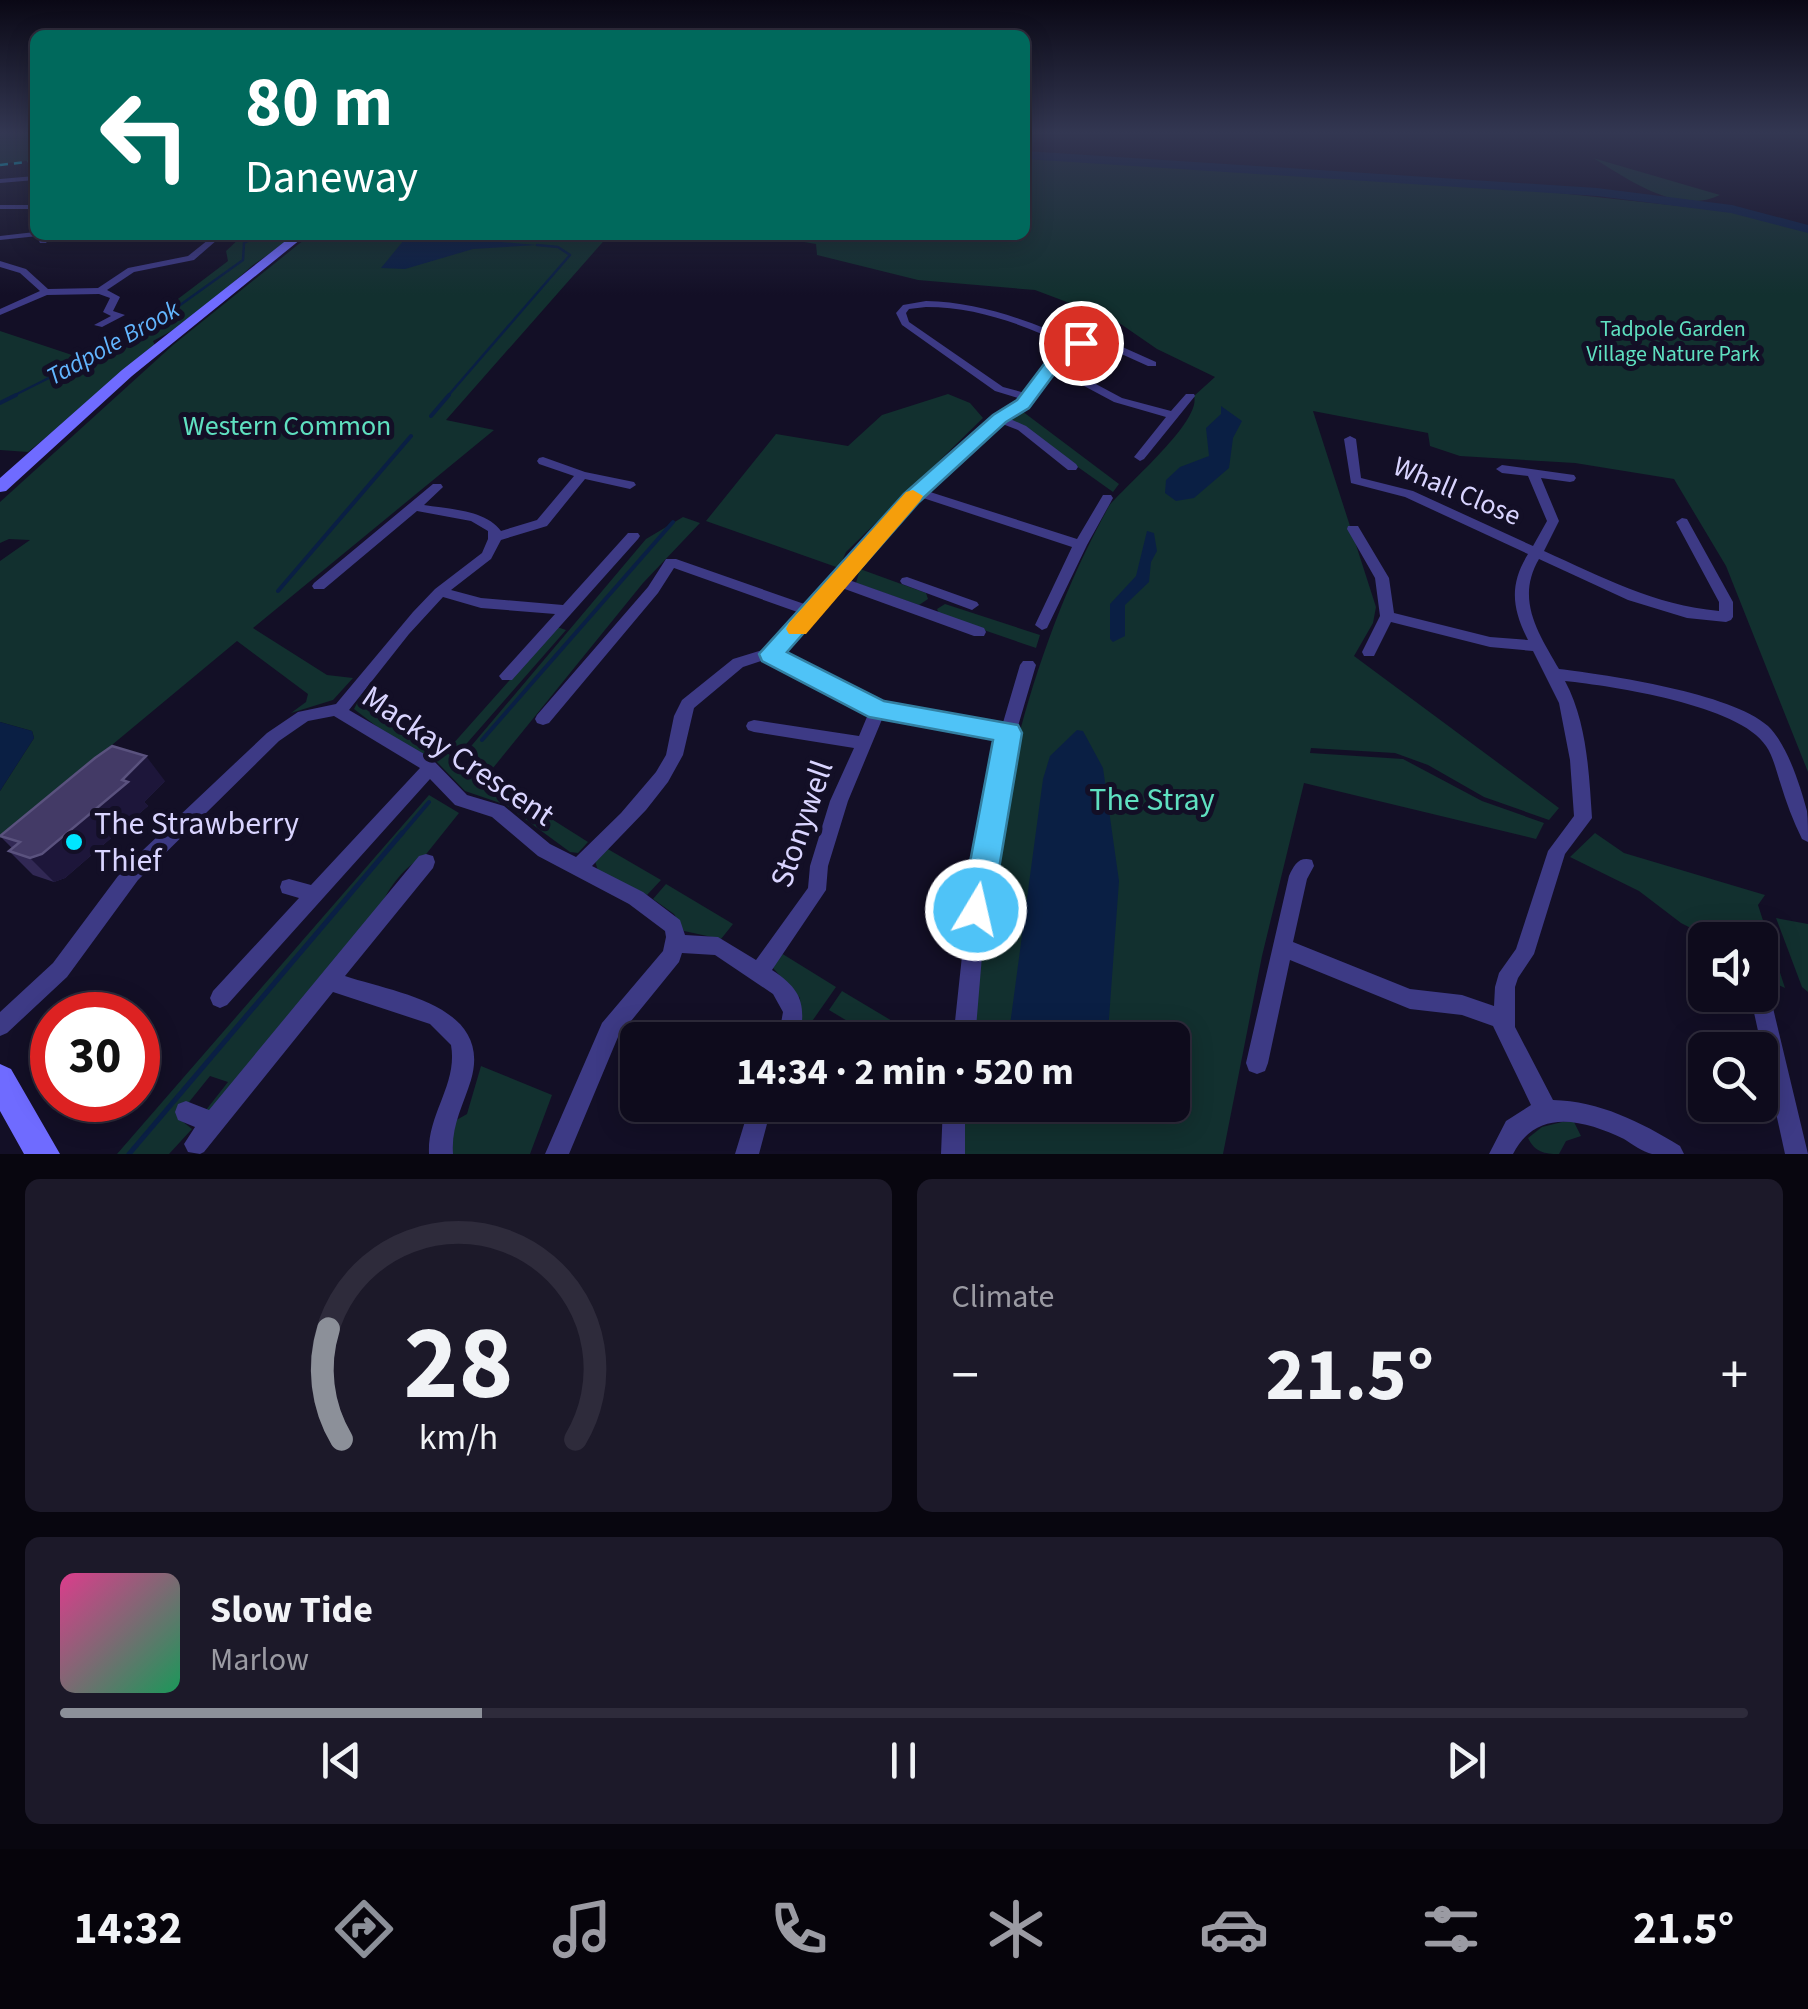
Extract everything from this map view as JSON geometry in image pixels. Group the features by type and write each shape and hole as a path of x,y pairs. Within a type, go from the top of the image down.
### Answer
{"street":[{"path":"0,207 30,207"},
{"path":"0,218 18,207"},
{"path":"0,238 30,237"},
{"path":"100,291 131,270 191,258 213,240"},
{"path":"0,487 127,373 294,240"},
{"path":"0,264 13,267 46,292"},
{"path":"0,272 13,267"},
{"path":"0,312 46,292 100,291 115,296 108,312 120,315 100,325"},
{"path":"1026,397 1003,391 968,368 905,322 901,314 906,307 925,304 990,312 1075,345"},
{"path":"577,868 664,774 680,746 682,712 688,704 738,662 771,654 918,492 999,418 1021,406 1060,354 1075,345 1100,340 1152,364"},
{"path":"1050,370 1080,379 1118,400 1173,415"},
{"path":"1140,457 1190,396"},
{"path":"999,418 1022,428 1072,467"},
{"name":"Whall Close","path":"1350,439 1355,480"},
{"path":"544,461 582,475 630,484"},
{"path":"1502,470 1570,478"},
{"path":"1534,474 1554,521 1524,572 1524,619 1555,674 1568,709 1581,777 1583,818 1556,851 1524,954 1507,978 1502,1019 1547,1112"},
{"path":"340,711 403,630 440,592 486,556 496,538 542,524 582,475"},
{"name":"Whall Close","path":"1336,478 1392,487 1645,602 1700,616 1726,617 1726,602 1682,522"},
{"path":"319,586 437,486"},
{"path":"918,492 1080,546"},
{"path":"1042,625 1107,498"},
{"path":"414,507 484,522 496,538"},
{"path":"1352,530 1382,578 1387,616 1369,652"},
{"path":"507,676 633,536"},
{"path":"543,720 673,557 812,612"},
{"path":"907,581 972,604"},
{"path":"840,582 979,632"},
{"path":"440,592 482,603 568,610"},
{"path":"925,613 940,594"},
{"path":"1387,616 1490,642 1540,646"},
{"path":"771,654 878,710 1008,733"},
{"path":"966,1022 972,956 969,929 1008,733 1028,664"},
{"path":"1555,674 1642,686 1755,724 1772,739 1808,834"},
{"name":"Stonywell","path":"759,972 817,890 818,866 839,801 878,710"},
{"name":"Mackay Crescent","path":"0,1026 60,970 130,874 273,737 304,716 340,711 430,768 455,796 498,811 544,850 657,912 673,926 676,942"},
{"name":"Stonywell","path":"754,726 866,742"},
{"path":"220,998 430,768"},
{"path":"196,1144 426,862"},
{"path":"1256,1063 1298,876 1306,866"},
{"path":"289,886 314,894"},
{"path":"557,1154 600,1046 620,1015 667,963 676,942 713,944 759,972 792,1002 790,1022"},
{"path":"1282,947 1410,998 1462,1006 1502,1019"},
{"path":"329,981 437,1016 461,1040 463,1077 442,1128 441,1154"},
{"path":"1764,1012 1797,1154"},
{"path":"0,1080 43,1154"},
{"path":"186,1112 213,1122"},
{"path":"1501,1154 1512,1132 1547,1112 1602,1118 1672,1154"},
{"path":"747,1154 756,1122"},
{"path":"953,1154 954,1122"}],"green space":[{"path":"1030,188 1511,188 1735,212 1808,231 1808,772 1726,566 1674,479 1575,463 1460,456 1430,446 1428,433 1313,411 1376,607 1373,623 1354,656 1559,808 1549,820 1484,797 1428,765 1395,753 1311,748 1310,753 1403,759 1482,801 1544,823 1536,839 1304,783 1262,956 1223,1154 961,1154 964,1122 1190,1122 1190,1022 971,1022 977,924 983,916 1013,757 1043,654 1062,604 1109,506 1175,436 1193,407 1194,396 1215,377 1157,349 1096,307 1088,310 1035,290 918,280 817,255 816,244 792,240 1030,240"},
{"path":"1645,188 1695,188 1720,195 1687,201"},
{"path":"238,240 290,240 253,265 188,322 153,341 156,348 28,452 0,450 0,331 72,355 86,353 162,311 228,261 226,251"},
{"name":"Western Common","path":"304,240 605,240 446,420 494,430 253,628 327,675 353,678 333,700 291,713 306,702 308,694 237,641 0,838 0,791 34,738 32,731 0,722 0,561 30,540 9,539 0,543 0,502 173,345"},
{"path":"948,394 970,403 983,418 846,552 839,568 706,521 776,434 848,446 882,415"},
{"path":"1022,411 1119,484 1113,492 1009,418"},
{"path":"683,517 700,523 643,583 493,768 467,751 646,539"},
{"path":"860,569 926,593 928,599 919,605 856,583"},
{"path":"945,604 1040,635 1036,648 940,615 937,609"},
{"path":"557,627 566,630 461,750 452,745"},
{"path":"361,695 373,699 415,733 588,842 578,853 570,852 506,805 465,791 437,762 397,742 354,709"},
{"path":"429,795 459,813 423,858 396,881 378,913 211,1110 206,1110 228,1082 210,1076 177,1117 192,1129 169,1154 117,1154 145,1122 160,1122 160,1105"},
{"path":"1595,833 1624,853 1765,895 1758,905 1764,922 1688,922 1688,927 1639,891 1570,857"},
{"path":"606,848 661,880 647,895 598,871 595,861"},
{"path":"666,884 733,924 721,939 684,931 674,914 653,899"},
{"path":"1776,918 1808,924 1808,992 1802,987"},
{"path":"781,953 836,987 812,1022 801,1022 800,998 773,968"},
{"path":"1778,966 1785,988 1778,985"},
{"path":"842,991 894,1022 849,1022 829,1010"},
{"path":"481,1066 552,1095 530,1154 452,1154 453,1122 467,1114"},
{"path":"1574,1122 1581,1136 1566,1141 1559,1154 1540,1151 1528,1138 1542,1127"}],"water":[{"path":"404,240 537,245 473,249 405,269 381,268"},
{"path":"1221,406 1242,421 1233,438 1229,468 1194,498 1176,501 1165,493 1166,480 1180,467 1209,456 1206,428 1221,414"},
{"path":"1147,531 1154,533 1157,551 1151,562 1149,582 1125,605 1125,636 1113,642 1110,604 1136,576"},
{"path":"0,722 32,731 34,738 0,791"},
{"path":"1077,730 1083,731 1103,768 1119,881 1109,1022 1010,1022 1043,779 1050,756"}],"building":[{"path":"112,746 146,756 122,780 128,782 42,854 30,858 9,851 20,842 0,836"}],"waterway":[{"path":"1533,188 1732,209 1808,229"},
{"name":"Tadpole Brook","path":"11,397 148,328 243,260 244,243 250,240"},
{"path":"447,397 570,255 558,247 537,245"},
{"name":"Tadpole Brook","path":"0,403 16,395"},
{"path":"431,416 449,395"},
{"path":"278,591 411,436"},
{"path":"482,740 673,522"},
{"path":"400,836 429,802"},
{"path":"129,1154 402,833"}],"slow traffic":[{"path":"798,629 913,496"}],"place":[{"name":"The Strawberry Thief","path":"74,842"}],"route":[{"path":"976,910 1008,733 878,710 771,654 780,650 912,498 999,418 1023,404 1060,354 1081,343"}],"park label":[{"name":"Tadpole Garden Village Nature Park","path":"1673,342"},
{"name":"The Stray","path":"1152,800"}]}
